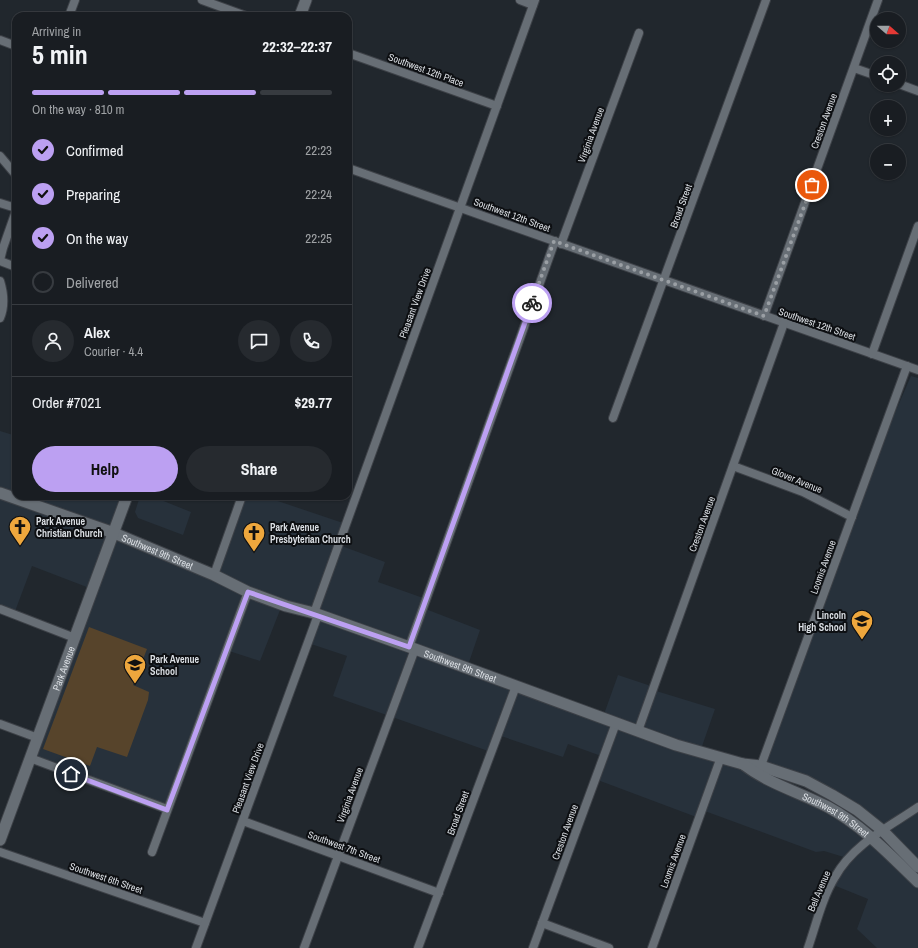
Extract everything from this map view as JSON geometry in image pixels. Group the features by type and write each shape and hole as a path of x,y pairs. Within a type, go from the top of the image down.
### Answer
{"main road":[{"path":"302,12 306,0"},
{"name":"Southwest 9th Street","path":"0,493 12,497"},
{"name":"Southwest 9th Street","path":"20,500 114,533 214,575 248,592 286,606 316,614 412,648 676,745 759,770 806,782 857,810 882,830 918,867"},
{"name":"Park Avenue","path":"0,840 126,500"},
{"name":"Southwest 9th Street","path":"759,770 780,787 829,808 851,822 872,838 918,882"}],"street":[{"path":"71,12 75,0"},
{"path":"202,0 235,12"},
{"path":"520,0 534,2"},
{"name":"Broad Street","path":"613,418 766,0"},
{"name":"Creston Avenue","path":"764,316 878,0"},
{"name":"Pleasant View Drive","path":"196,948 243,821 534,2"},
{"name":"Virginia Avenue","path":"304,948 558,242 639,33"},
{"path":"0,40 12,44"},
{"name":"Southwest 12th Place","path":"352,54 497,106"},
{"path":"854,68 870,74"},
{"path":"906,87 918,91"},
{"path":"0,156 12,170"},
{"name":"Southwest 12th Street","path":"352,169 918,370"},
{"path":"0,203 12,208"},
{"path":"12,220 2,248 0,261 12,266"},
{"path":"872,354 918,226"},
{"path":"0,281 3,292 4,308 0,318"},
{"name":"Creston Avenue","path":"638,731 784,323"},
{"name":"Loomis Avenue","path":"759,770 907,366"},
{"name":"Glover Avenue","path":"733,466 807,494 852,517"},
{"path":"214,575 241,500"},
{"path":"152,852 248,592"},
{"path":"0,609 74,638"},
{"name":"Broad Street","path":"418,948 516,686"},
{"name":"Creston Avenue","path":"533,948 616,723"},
{"path":"0,724 38,738"},
{"path":"30,758 167,810"},
{"name":"Loomis Avenue","path":"652,948 721,758"},
{"name":"Bell Avenue","path":"808,948 835,875 848,858 882,830 918,807"},
{"name":"Southwest 7th Street","path":"243,821 439,893"},
{"name":"Southwest 6th Street","path":"0,852 205,923"},
{"path":"542,923 609,948"}],"shaded area":[{"name":"Lincoln High School","path":"911,376 918,378 918,868 857,810 761,766 866,479"},
{"path":"0,431 12,435 12,500 126,500 114,533 214,575 241,500 275,500 346,524 339,545 385,562 378,582 426,599 423,608 480,630 467,668 603,717 618,675 654,687 653,690 715,709 700,752 743,764 829,807 918,880 918,948 877,948 857,929 868,899 831,884 847,858 824,851 816,852 702,810 699,818 595,779 604,757 568,744 563,757 498,735 491,752 333,696 347,656 308,643 318,615 282,605 260,661 226,650 167,809 30,758 92,589 32,566 14,614 0,609"},
{"path":"139,500 161,500 191,512 183,535 138,518 135,512"},
{"path":"89,627 147,649 133,685 149,692 148,700 127,757 97,747 90,766 43,749"}],"way so far":[{"path":"532,303 554,241 764,316 812,185"}],"place":[{"name":"Park Avenue Christian Church","path":"20,546"},
{"name":"Park Avenue Presbyterian Church","path":"254,552"},
{"name":"Lincoln High School","path":"862,640"},
{"name":"Park Avenue School","path":"135,684"}],"route":[{"path":"71,774 167,810 248,592 286,606 314,613 409,647 532,303"}]}
